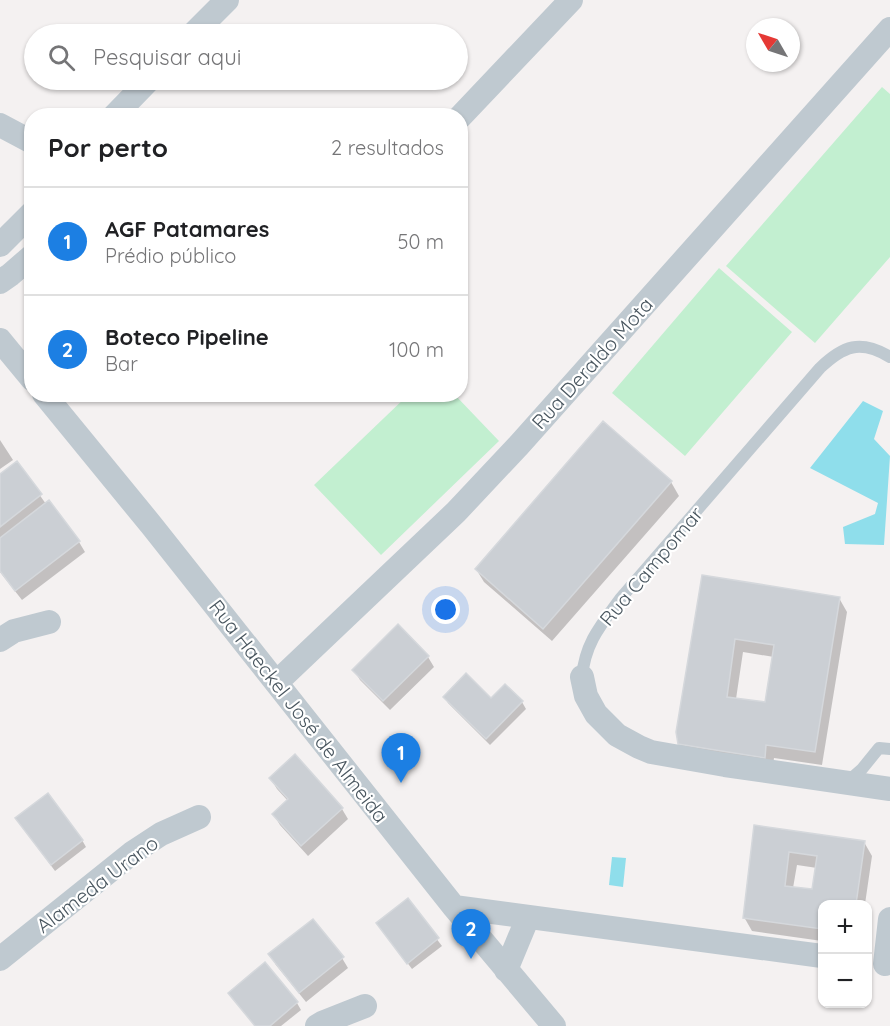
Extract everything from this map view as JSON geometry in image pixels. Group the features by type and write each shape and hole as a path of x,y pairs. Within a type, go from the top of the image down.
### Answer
{"street":[{"path":"203,24 227,0"},
{"path":"468,109 571,0"},
{"name":"Rua Deraldo Mota","path":"277,682 456,512 890,29"},
{"path":"122,108 139,90"},
{"path":"0,125 24,138"},
{"path":"0,245 24,221"},
{"path":"0,282 24,263"},
{"path":"0,340 24,369"},
{"name":"Rua Haeckel José de Almeida","path":"50,402 277,682 454,907 554,1026"},
{"path":"0,640 14,631 49,622"},
{"name":"Rua Campomar","path":"582,677 586,696 596,714 617,735 651,752 890,789"},
{"name":"Alameda Urano","path":"0,959 132,853 161,834 199,817"},
{"path":"454,907 818,955"},
{"path":"506,970 528,917"},
{"path":"881,964 890,919"},
{"path":"317,1026 365,1006"}],"lane":[{"name":"Rua Campomar","path":"582,677 583,661 589,644 620,599 820,368 834,355 849,348 872,349 890,357"},
{"path":"846,783 862,769 879,748 890,749"}],"green space":[{"path":"882,87 890,94 890,257 815,343 726,266"},
{"path":"719,268 792,332 685,456 612,393"},
{"path":"401,402 462,402 499,441 381,555 314,485"}],"water":[{"path":"863,401 883,411 874,439 890,456 884,545 845,544 843,527 875,514 878,503 810,468"},
{"path":"612,857 626,858 623,887 609,885"}],"building":[{"path":"603,421 672,481 543,629 475,569"},
{"path":"17,461 42,494 0,527 0,474"},
{"path":"49,500 80,541 15,591 0,571 0,538"},
{"path":"702,575 840,597 815,752 766,745 765,758 678,744 676,732","holes":["735,639 774,645 765,702 727,697"]},
{"path":"398,624 429,656 383,701 352,670"},
{"path":"466,673 491,698 505,684 523,701 486,739 443,697"},
{"path":"295,754 343,808 301,846 272,814 288,799 269,778"},
{"path":"48,793 83,840 51,865 15,818"},
{"path":"754,825 865,841 857,900 818,900 818,928 743,918","holes":["789,852 817,856 812,889 785,886"]},
{"path":"408,898 439,938 407,964 376,923"},
{"path":"313,919 344,957 299,993 268,954"},
{"path":"265,962 298,1002 270,1026 255,1026 228,993"}],"place":[{"name":"AGF Patamares","path":"401,783"},
{"name":"Boteco Pipeline","path":"471,959"}]}
